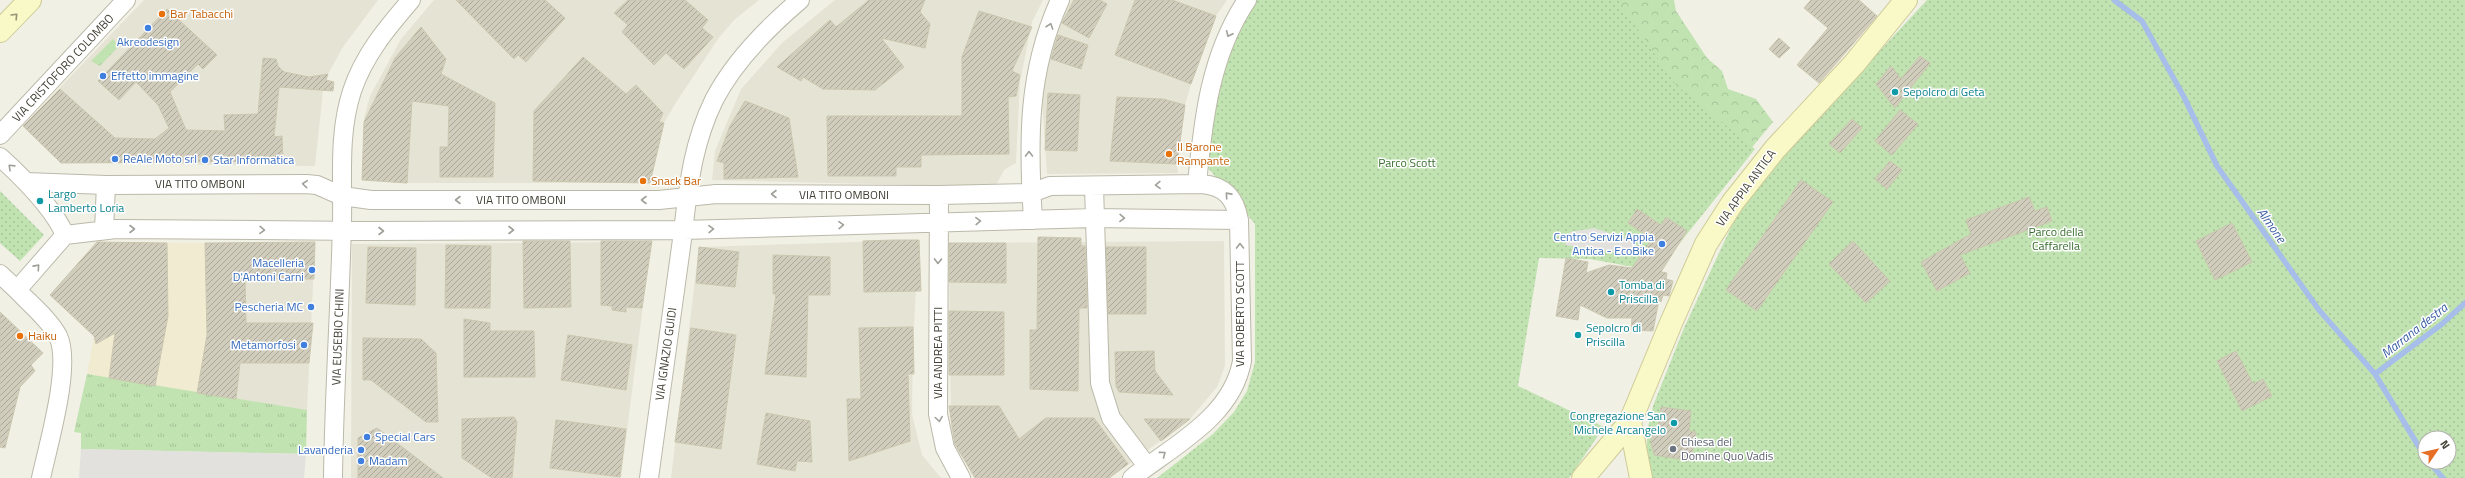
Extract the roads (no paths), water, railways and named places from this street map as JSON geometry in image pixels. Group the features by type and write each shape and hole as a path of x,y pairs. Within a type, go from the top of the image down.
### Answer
{"street":[{"path":"0,31 30,0"},
{"name":"VIA CRISTOFORO COLOMBO","path":"0,135 126,0"},
{"name":"VIA EUSEBIO CHINI","path":"333,478 342,231 342,149 345,120 352,90 375,45 411,0"},
{"name":"VIA IGNAZIO GUIDI","path":"649,478 683,230 686,196 698,143 708,113 721,88 753,44 800,0"},
{"path":"1033,220 1029,130 1034,88 1047,34 1060,0"},
{"path":"1197,184 1208,92 1224,45 1247,0"},
{"name":"VIA APPIA ANTICA","path":"1583,478 1630,422 1706,244 1733,202 1775,149 1854,64 1906,0"},
{"path":"0,157 26,182 59,223 65,235"},
{"name":"VIA TITO OMBONI","path":"26,182 106,185 306,184 316,185 342,196 386,200 659,200 711,194 939,195 1031,193 1050,186 1197,184"},
{"name":"VIA ROBERTO SCOTT","path":"1132,478 1220,410 1240,378 1242,361 1239,220 1234,202 1227,192 1218,187 1197,184"},
{"path":"104,230 106,185"},
{"path":"1094,186 1098,367 1102,397 1111,418 1147,466"},
{"path":"939,195 939,222"},
{"path":"17,290 65,235 104,230 683,230 1094,218 1239,220"},
{"name":"VIA ANDREA PITTI","path":"939,222 938,414 945,448 960,478"},
{"path":"0,274 17,290 54,331 62,349 62,374 41,478"},
{"path":"1630,422 1641,478"}],"waterway":[{"name":"Almone","path":"2114,0 2142,21 2184,97 2217,166 2319,310 2375,374 2417,444"},
{"name":"Marrana destra","path":"2375,374 2442,324 2465,303"},
{"name":"Almone","path":"2436,470 2443,478"}],"place":[{"name":"Bar Tabacchi","path":"162,14"},
{"name":"Akreodesign","path":"148,28"},
{"name":"Effetto immagine","path":"103,76"},
{"name":"Sepolcro di Geta","path":"1895,92"},
{"name":"Il Barone Rampante","path":"1169,154"},
{"name":"ReAle Moto srl","path":"115,159"},
{"name":"Star Informatica","path":"205,160"},
{"name":"Snack Bar","path":"643,181"},
{"name":"Largo Lamberto Loria","path":"40,201"},
{"name":"Centro Servizi Appia Antica - EcoBike","path":"1662,244"},
{"name":"Macelleria D'Antoni Carni","path":"312,270"},
{"name":"Tomba di Priscilla","path":"1611,292"},
{"name":"Pescheria MC","path":"311,307"},
{"name":"Sepolcro di Priscilla","path":"1578,335"},
{"name":"Haiku","path":"20,336"},
{"name":"Metamorfosi","path":"304,345"},
{"name":"Congregazione San Michele Arcangelo","path":"1674,423"},
{"name":"Special Cars","path":"367,437"},
{"name":"Chiesa del Domine Quo Vadis","path":"1673,449"},
{"name":"Lavanderia","path":"361,450"},
{"name":"Madam","path":"361,461"}],"park label":[{"name":"Parco Scott","path":"1407,163"},
{"name":"Parco della Caffarella","path":"2056,239"}]}
